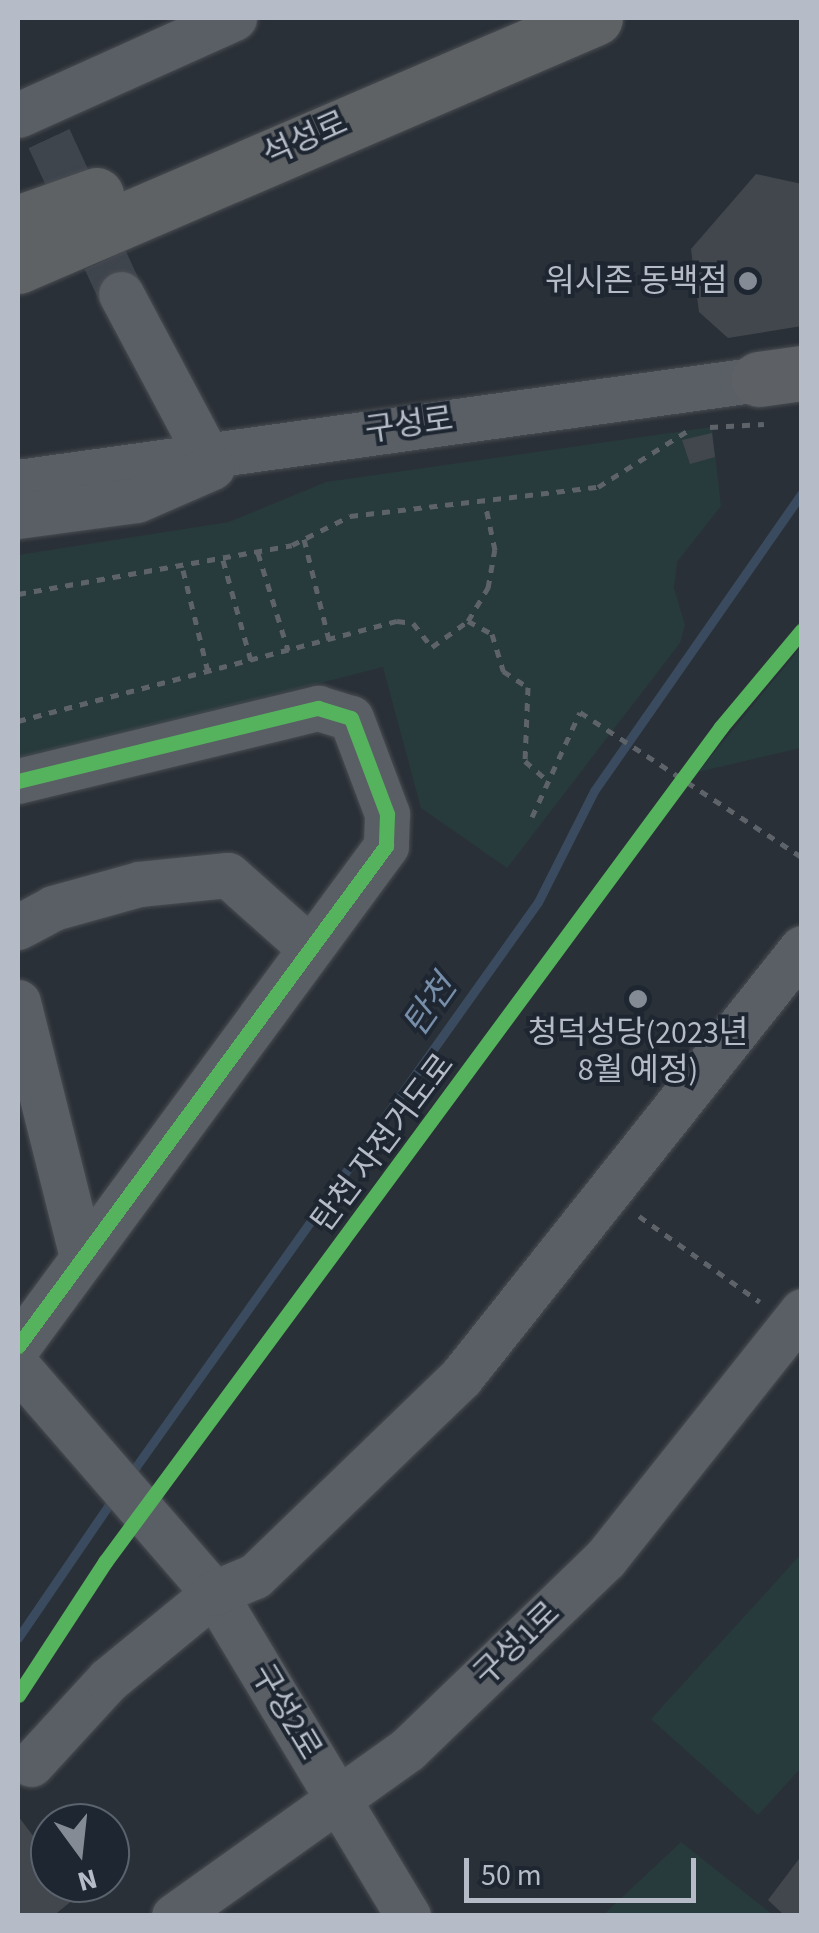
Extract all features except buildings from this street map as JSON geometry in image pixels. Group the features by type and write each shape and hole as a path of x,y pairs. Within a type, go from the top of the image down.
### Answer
{"highway":[{"name":"석성로","path":"18,223 310,120 528,18"},
{"name":"석성로","path":"18,266 595,18"},
{"path":"18,212 310,120"}],"street":[{"path":"33,121 234,18"},
{"path":"121,294 205,452"},
{"name":"구성로","path":"18,482 262,444 781,391"},
{"path":"18,516 137,500 262,444"},
{"path":"18,781 318,708 352,718 372,758 386,846 18,1346"},
{"path":"18,927 53,908 139,884 228,875 310,948"},
{"path":"31,1764 108,1680 214,1593 255,1576 403,1438 609,1194 802,948"},
{"path":"18,1002 33,1087 63,1164 82,1254"},
{"name":"구성1로","path":"174,1916 408,1749 605,1560 796,1318"},
{"name":"구성2로","path":"32,1381 214,1593 408,1916"}],"path":[{"path":"18,594 183,570 258,553 304,540 350,516 598,488 687,430 781,391"},
{"path":"18,721 397,621 414,623 432,647 468,622 488,588 495,550 484,503"},
{"path":"304,540 329,640"},
{"path":"258,553 288,652"},
{"path":"223,560 251,661"},
{"path":"183,570 208,672"},
{"path":"468,622 492,634 503,670 528,687 525,761 548,776 532,817 580,712 802,857"},
{"path":"672,795 692,768"},
{"path":"609,1194 796,1318"}],"shaded area":[{"path":"712,427 721,506 677,562 674,588 685,625 680,643 507,868 421,808 383,667 18,760 18,555 229,522 326,482"},
{"path":"801,647 801,748 698,772"},
{"path":"801,1554 801,1768 758,1815 651,1719"},
{"path":"681,1842 773,1915 603,1915"}],"waterway":[{"name":"탄천","path":"130,1475 538,902 594,791 802,493"},
{"name":"탄천","path":"18,1638 115,1496"}],"tunnel":[{"path":"49,138 121,294"}],"cycle path":[{"name":"탄천 자전거도로","path":"18,1695 105,1562 721,727 802,630"},
{"path":"18,781 318,708 351,718 387,814 386,846 18,1346"}],"place":[{"name":"워시존 동백점","path":"748,281"},
{"name":"청덕성당(2023년 8월 예정)","path":"638,999"}]}
